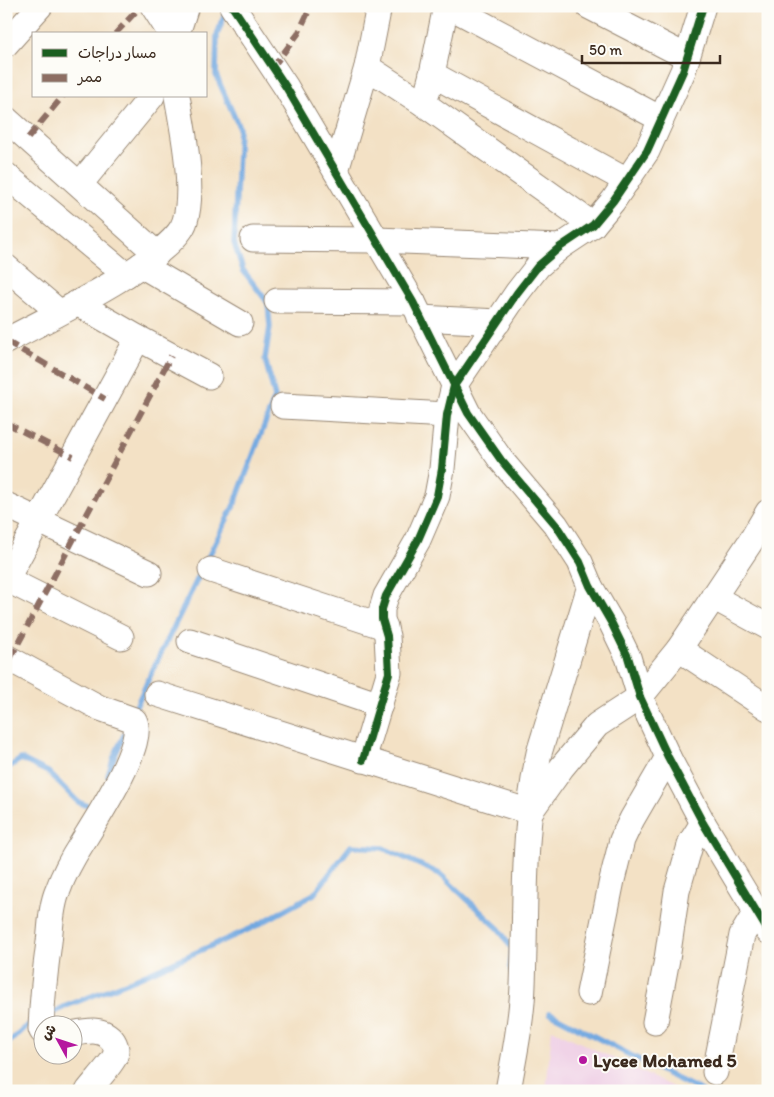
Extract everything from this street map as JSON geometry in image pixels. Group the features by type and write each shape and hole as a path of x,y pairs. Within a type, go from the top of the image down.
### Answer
{"street":[{"path":"6,44 40,6"},
{"path":"153,6 170,32"},
{"path":"178,32 186,6"},
{"path":"232,6 286,87 417,310 468,413 501,460 556,525 580,562 590,586 628,657 640,697 668,757 703,823 762,922 742,935 715,1072"},
{"path":"336,171 367,67 380,6"},
{"path":"424,104 448,6 661,119"},
{"path":"588,6 687,57"},
{"path":"363,760 389,673 387,636 382,609 386,596 418,540 436,496 442,469 446,415 454,386 517,293 538,266 560,247 593,225 613,201 647,151 683,70 703,6"},
{"path":"367,67 424,104 593,225"},
{"path":"432,74 627,180"},
{"path":"80,184 150,98"},
{"path":"6,341 141,265 173,240 185,224 189,205 187,158 177,98"},
{"path":"6,119 80,184 141,265"},
{"path":"6,175 141,265 240,323"},
{"path":"253,239 376,240 560,247"},
{"path":"6,267 68,307 138,338 209,376"},
{"path":"277,301 417,310 498,322"},
{"path":"121,636 6,580 138,338"},
{"path":"283,406 446,415"},
{"path":"6,505 149,573"},
{"path":"530,812 562,767 597,725 640,697 679,649 713,597 760,546 768,512"},
{"path":"211,570 385,627"},
{"path":"508,1091 523,986 524,900 533,780 539,753 590,586"},
{"path":"713,597 768,627"},
{"path":"190,641 380,705"},
{"path":"679,649 768,708"},
{"path":"6,657 100,708 128,718 138,727 131,752 111,797 77,851 57,891 53,908 42,1014"},
{"path":"157,694 530,812"},
{"path":"588,993 622,840 668,757"},
{"path":"655,1022 677,891 691,842 703,823"},
{"path":"82,1032 102,1032 111,1038 116,1046 115,1057 88,1091"}],"shaded area":[{"name":"Lycee Mohamed 5","path":"552,1029 681,1091 546,1091"}],"waterway":[{"path":"133,713 235,503 275,397 265,359 270,327 268,303 243,270 234,243 239,127 216,75 217,35 226,11"},
{"path":"108,775 125,733"},
{"path":"6,769 21,759 48,772 78,802 93,808 94,806"},
{"path":"51,1014 252,928 314,894 351,846 383,848 440,874 499,929 512,949 510,967 513,976"},
{"path":"550,1013 702,1091"},
{"path":"6,1045 25,1028 32,1024"}],"marked path":[{"path":"117,32 141,6"},
{"path":"272,68 298,34 311,6"},
{"path":"28,138 61,98"},
{"path":"6,341 105,399"},
{"path":"10,659 171,356"},
{"path":"6,423 73,457"}],"cycle path":[{"path":"232,6 286,87 413,302 468,413 501,460 556,525 580,562 590,586 628,657 640,697 668,757 703,823 768,931"},
{"path":"363,760 389,673 387,636 382,619 382,609 386,596 418,540 437,496 442,469 447,415 454,386 517,293 538,266 560,247 593,225 613,201 647,151 683,71 703,6"}],"place":[{"name":"Lycee Mohamed 5","path":"583,1060"}]}
